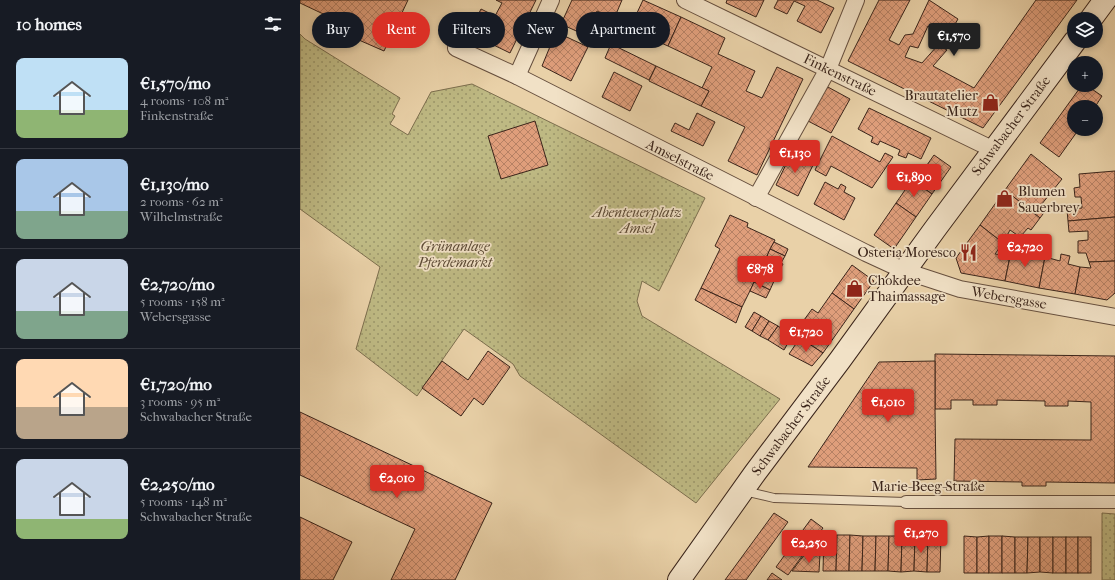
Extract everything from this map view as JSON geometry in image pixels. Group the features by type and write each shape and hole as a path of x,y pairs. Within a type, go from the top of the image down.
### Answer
{"main road":[{"path":"1096,12 1105,0"},
{"name":"Schwabacher Straße","path":"679,580 742,490 840,360 1070,48"}],"street":[{"path":"517,76 551,0"},
{"name":"Finkenstraße","path":"685,0 994,150"},
{"path":"756,198 828,69 856,0"},
{"name":"Amselstraße","path":"456,48 517,76 756,198 905,271"},
{"name":"Webersgasse","path":"905,271 960,289 1115,317"},
{"name":"Marie-Beeg-Straße","path":"906,502 1115,502"}],"lane":[{"name":"Marie-Beeg-Straße","path":"742,490 774,498 906,502"}],"green space":[{"name":"Grünanlage Pferdemarkt","path":"300,34 312,43 312,48 319,48 400,98 392,114 395,116 390,124 408,135 431,92 472,84 705,198 659,291 642,281 637,301 642,316 780,399 696,503 520,376 513,364 464,329 417,396 356,349 380,267 300,209"},
{"path":"1102,513 1115,514 1115,580 1102,580"}],"building":[{"path":"300,0 408,0 402,12 372,12 372,46 364,42 364,12 319,12 300,3"},
{"path":"496,0 536,0 530,12 513,12 513,47 510,53 500,48 505,48 505,12 497,12 502,3"},
{"path":"572,0 622,0 617,12 576,12 576,31 568,27 568,12 566,12"},
{"path":"643,0 670,12 637,12"},
{"path":"727,0 764,0 756,17 726,3"},
{"path":"778,0 817,0 834,8 821,33 797,21 805,6 794,1 787,14 774,8"},
{"path":"879,0 910,0 889,40 899,45 905,35 913,34 929,0 958,19 947,38 928,26 918,48 910,46 905,57 922,63 938,45 947,50 933,66 974,88 1036,0 1077,0 983,128 848,61"},
{"path":"481,9 487,12 480,12"},
{"path":"670,12 681,17 670,42"},
{"path":"681,17 725,38 718,54 755,71 746,91 762,98 777,67 803,79 757,175 728,161 745,127 701,106 709,91 702,88 712,67 670,47 670,42"},
{"path":"568,38 576,41 576,48 588,48 571,81 542,66 549,48 568,48"},
{"path":"377,48 385,48 384,51"},
{"path":"609,48 619,48 656,66 649,80 605,58"},
{"path":"656,66 709,91 701,106 649,81"},
{"path":"614,72 642,86 630,111 602,97"},
{"path":"826,86 850,99 831,133 808,121"},
{"path":"1077,92 1096,92 1102,96 1099,100 1071,100"},
{"path":"1067,106 1067,136 1074,136 1059,157 1040,143"},
{"path":"869,108 931,138 921,159 908,153 906,158 898,155 900,150 880,141 878,145 871,142 873,137 858,129"},
{"path":"697,113 715,122 703,146 671,131 675,123 689,130"},
{"path":"535,121 548,165 501,179 488,136"},
{"path":"832,136 880,162 885,153 893,157 872,188 831,166 826,176 815,170"},
{"path":"792,152 814,163 798,196 776,185"},
{"path":"1031,154 1062,179 1041,205 1046,210 1040,218 1005,190"},
{"path":"934,155 951,167 932,194 915,182"},
{"path":"1115,171 1115,217 1068,221 1067,210 1082,208 1081,197 1075,197 1074,188 1080,187 1079,174"},
{"path":"912,180 932,194 916,217 896,203"},
{"path":"825,182 838,189 841,184 846,187 844,192 855,198 844,220 814,204"},
{"path":"1005,190 1040,218 1031,230 1028,228 1020,237 1010,230 1003,243 980,225"},
{"path":"896,203 916,217 894,249 874,235"},
{"path":"730,215 748,223 747,227 775,240 742,307 701,288 720,249 715,246"},
{"path":"1115,217 1115,261 1089,262 1086,253 1078,253 1078,241 1088,240 1088,231 1069,232 1068,221"},
{"path":"980,225 1003,243 995,254 1010,256 1005,281 961,273 956,258"},
{"path":"774,242 788,249 785,256 770,249"},
{"path":"1020,245 1029,247 1028,254 1045,257 1039,288 1005,281 1011,252 1018,253"},
{"path":"770,249 785,256 781,263 767,256"},
{"path":"1061,254 1070,256 1068,264 1080,267 1075,294 1039,288 1045,257 1060,261"},
{"path":"767,256 783,264 778,273 763,265"},
{"path":"1115,261 1115,293 1107,300 1075,294 1080,267 1091,268 1089,262"},
{"path":"763,265 778,273 774,281 758,274"},
{"path":"852,265 874,281 854,309 832,293"},
{"path":"758,274 774,281 770,290 754,282"},
{"path":"754,282 770,290 766,298 750,291"},
{"path":"701,288 742,307 736,323 695,300"},
{"path":"832,293 854,309 823,353 800,338 810,325 804,320 812,309 818,313"},
{"path":"754,312 761,316 752,331 745,327"},
{"path":"761,316 769,321 760,336 752,331"},
{"path":"769,321 778,326 768,340 760,336"},
{"path":"778,326 792,336 784,350 768,340"},
{"path":"800,338 823,353 812,366 789,354"},
{"path":"488,351 510,367 483,405 474,398 461,416 422,388 442,361 468,380"},
{"path":"935,354 1115,356 1115,483 1046,482 1046,486 1022,486 1022,482 954,481 955,439 1091,440 1091,402 1068,401 1068,406 1045,406 1045,401 997,400 997,405 973,405 973,400 951,400 951,409 935,409"},
{"path":"935,361 936,479 917,480 917,468 808,467 879,362"},
{"path":"300,412 492,503 455,580 391,580 415,529 300,475"},
{"path":"774,513 788,522 746,580 725,580"},
{"path":"300,517 352,542 333,580 300,580"},
{"path":"811,519 823,528 788,575 776,567"},
{"path":"824,535 837,535 836,571 823,571"},
{"path":"837,535 850,535 849,571 836,571"},
{"path":"850,535 863,536 862,571 849,571"},
{"path":"863,536 876,536 875,571 862,571"},
{"path":"876,536 889,536 888,571 875,571"},
{"path":"889,536 902,536 901,572 888,571"},
{"path":"902,536 915,536 914,571 901,572"},
{"path":"915,536 928,536 927,572 914,571"},
{"path":"928,536 941,536 940,572 927,572"},
{"path":"964,536 977,537 977,573 964,573"},
{"path":"989,536 989,573 977,573 977,537"},
{"path":"989,536 1002,536 1002,573 989,573"},
{"path":"1002,536 1015,537 1015,573 1002,573"},
{"path":"1015,537 1028,537 1027,573 1015,573"},
{"path":"1028,537 1040,537 1040,572 1027,573"},
{"path":"1040,537 1053,537 1053,573 1040,572"},
{"path":"1053,537 1066,537 1066,573 1053,573"},
{"path":"1066,537 1078,537 1078,573 1066,573"},
{"path":"1078,537 1091,537 1091,573 1078,573"},
{"path":"805,554 820,554 819,572 792,571"},
{"path":"772,573 782,580 767,580"}],"place":[{"name":"Brautatelier Mutz","path":"991,103"},
{"name":"Blumen Sauerbrey","path":"1005,199"},
{"name":"Osteria Moresco","path":"969,252"},
{"name":"Chokdee Thaimassage","path":"855,288"}],"park label":[{"name":"Abenteuerplatz Amsel","path":"637,220"}]}
